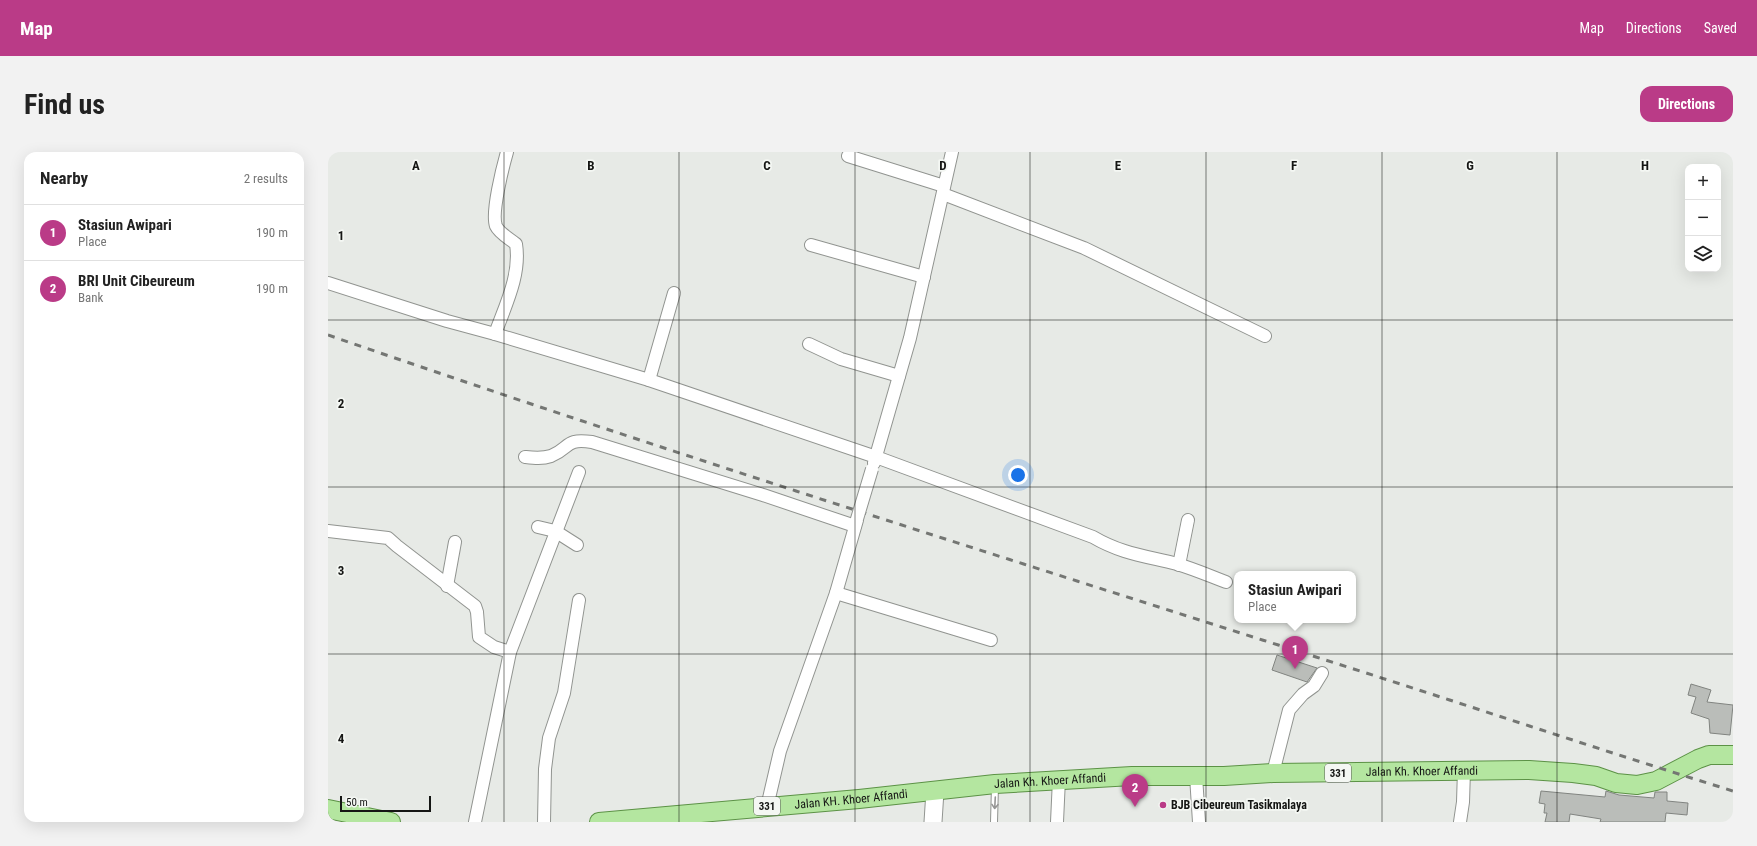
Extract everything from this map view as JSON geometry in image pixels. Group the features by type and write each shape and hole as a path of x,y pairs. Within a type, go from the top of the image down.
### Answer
{"main road":[{"name":"Jalan Kh. Khoer Affandi","path":"940,792 996,784 1059,779 1132,776 1464,770 1555,771 1596,776 1616,783 1637,785 1656,782 1698,759 1709,756 1733,755"},
{"name":"Jalan KH. Khoer Affandi","path":"599,822 940,792"},
{"path":"329,812 391,822"}],"street":[{"path":"495,334 514,280 518,263 516,244 498,230 495,220 498,190 507,152"},
{"path":"766,807 780,751 836,593 876,457 899,376 924,277 952,152"},
{"path":"848,156 943,190 1084,248 1265,336"},
{"path":"811,245 924,277"},
{"path":"328,283 447,321 649,380 876,457 1093,537 1123,552 1179,565 1226,582"},
{"path":"649,380 674,293"},
{"path":"809,344 841,359 899,376"},
{"path":"525,457 541,458 559,452 571,441 592,442 755,493 856,522"},
{"path":"476,822 510,652 579,472"},
{"path":"1179,565 1188,520"},
{"path":"538,527 555,532 577,545"},
{"path":"328,531 388,538 447,586 475,606 479,636 494,647 510,652"},
{"path":"447,586 455,542"},
{"path":"836,593 991,640"},
{"path":"544,822 545,769 549,738 564,693 579,600"},
{"path":"1273,773 1289,710 1303,694 1314,686 1322,673"},
{"path":"1460,822 1463,802 1464,770"},
{"path":"1196,776 1199,822"},
{"path":"1057,822 1059,779"},
{"path":"933,822 940,792"}],"lane":[{"path":"994,822 996,784"}],"building":[{"path":"1277,655 1317,668 1307,682 1272,670"},
{"path":"1691,684 1711,690 1707,702 1733,705 1730,735 1710,733 1709,719 1691,713 1696,697 1688,695"},
{"path":"1541,791 1605,797 1606,791 1619,795 1654,798 1655,792 1667,792 1667,801 1688,803 1687,815 1666,813 1665,822 1600,822 1601,819 1570,814 1569,822 1545,822 1547,813 1544,813 1545,804 1539,803"}],"railway":[{"path":"328,335 821,499 1733,791"}],"place":[{"name":"Stasiun Awipari","path":"1295,669"},
{"name":"BJB Cibeureum Tasikmalaya","path":"1163,805"},
{"name":"BRI Unit Cibeureum","path":"1135,807"}]}
